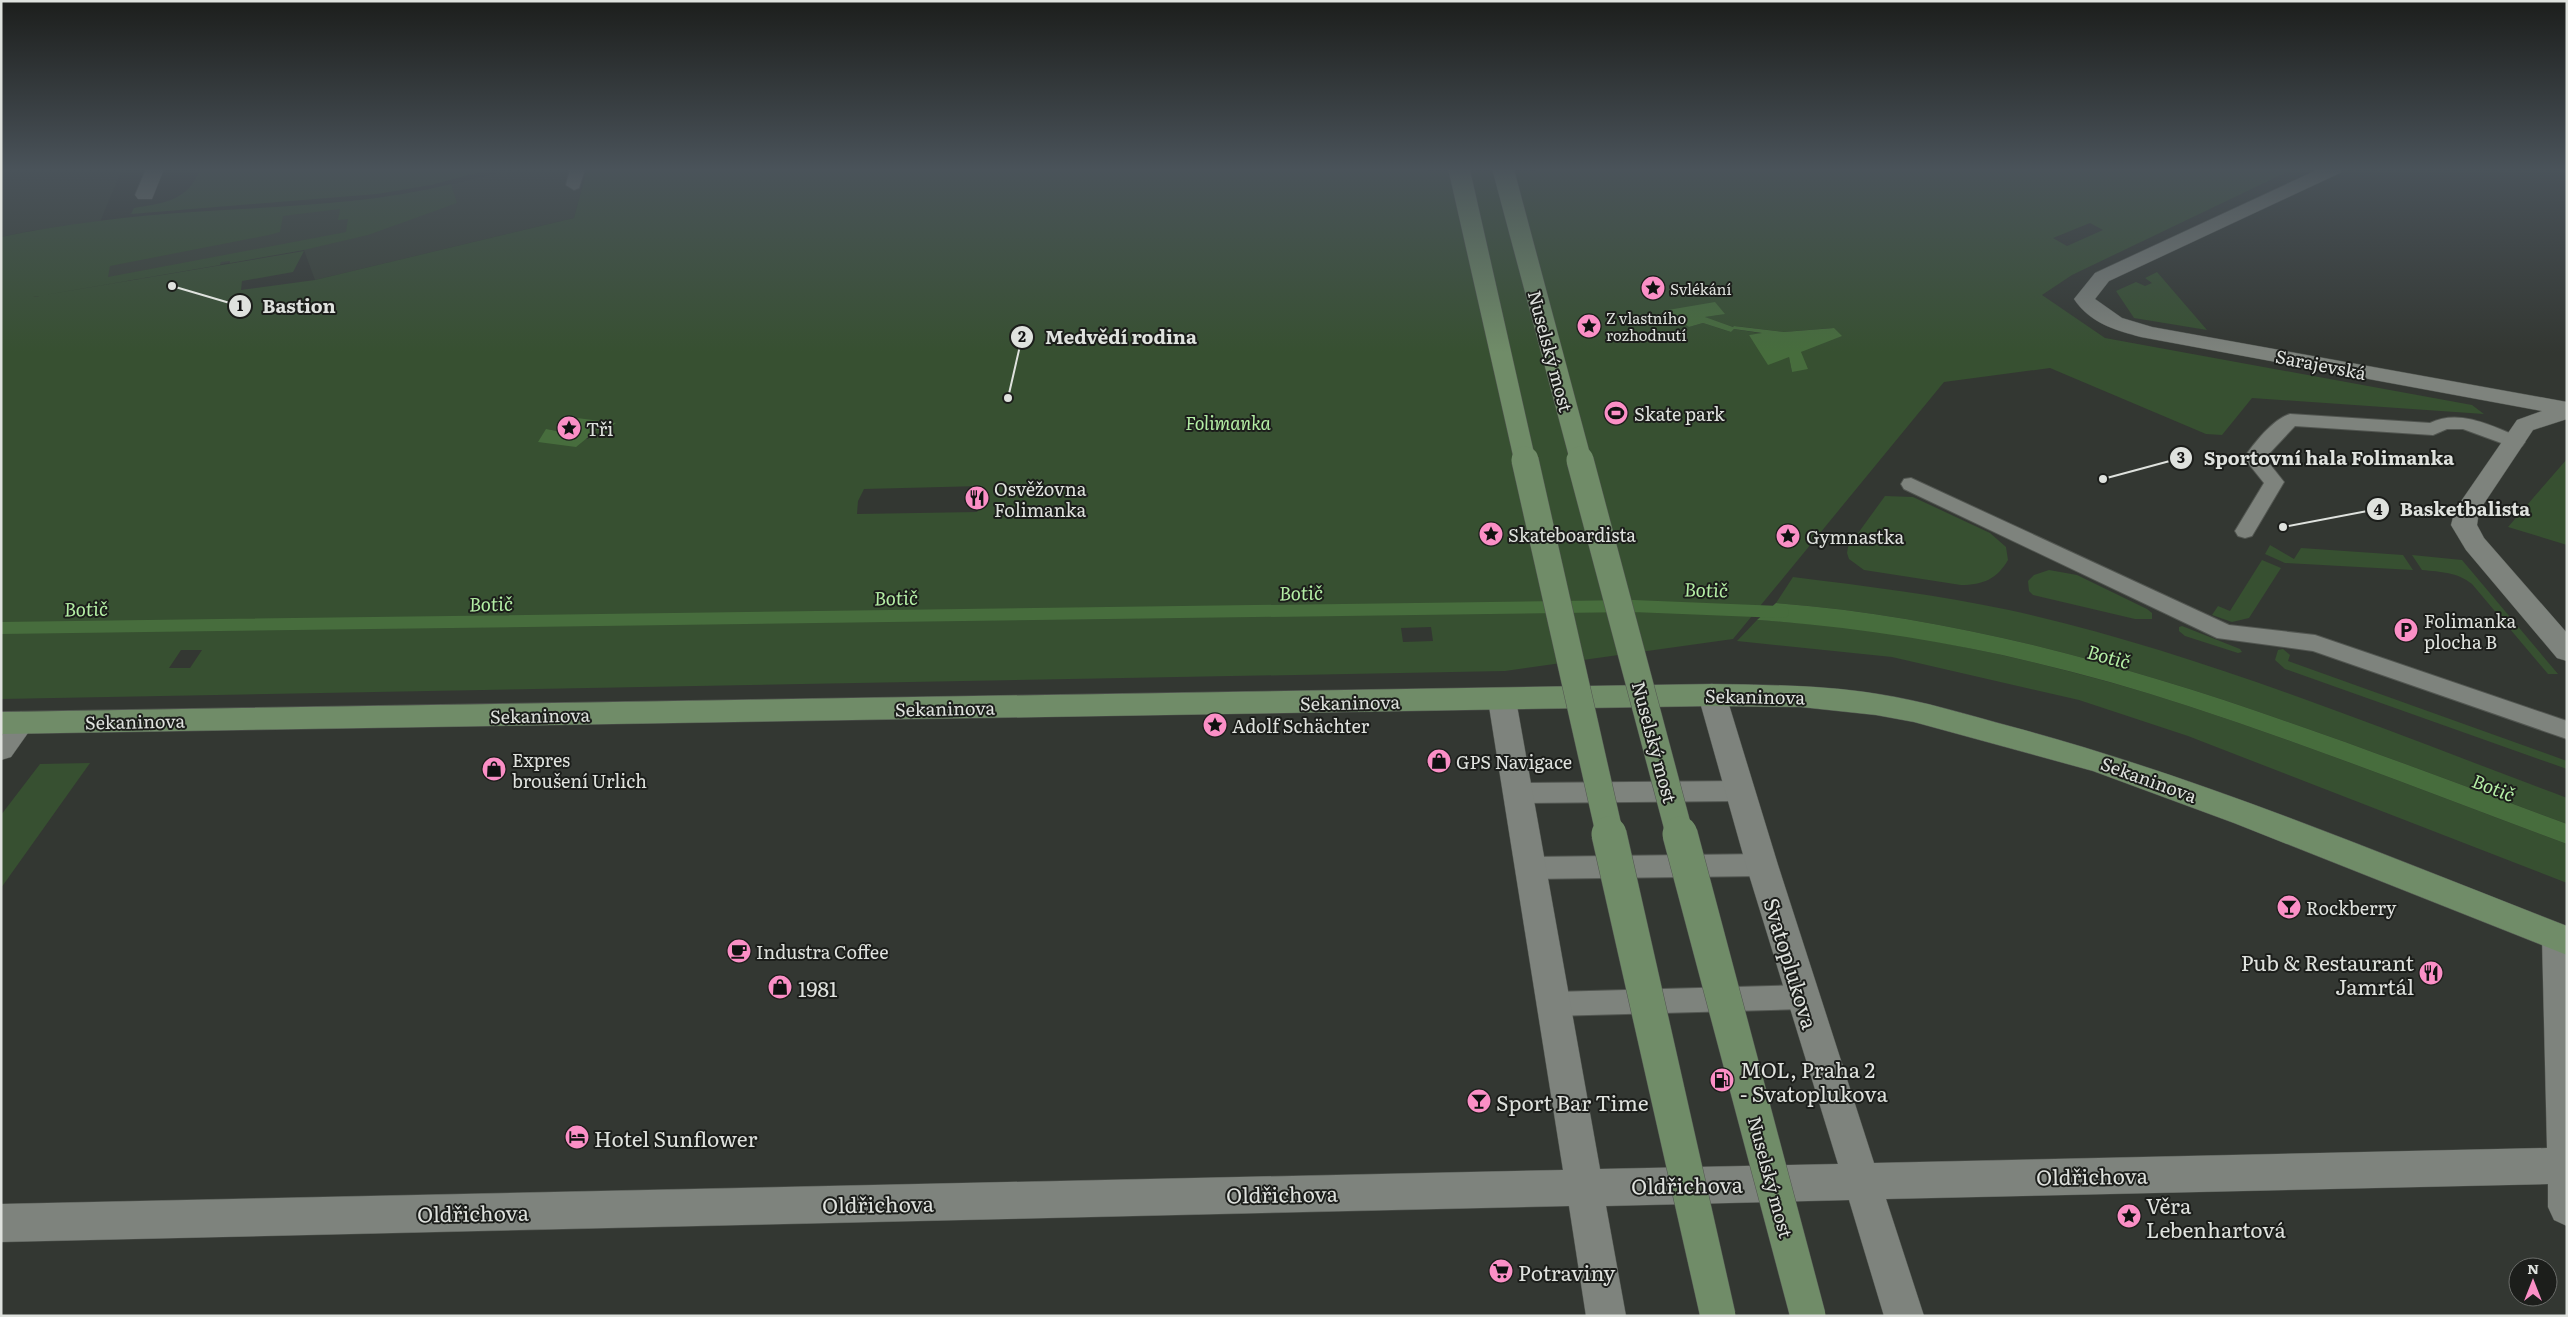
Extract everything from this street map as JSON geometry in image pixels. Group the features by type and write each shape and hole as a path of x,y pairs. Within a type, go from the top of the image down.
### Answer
{"main road":[{"path":"1473,230 1718,1316"},
{"name":"Nuselský most","path":"1519,230 1808,1316"},
{"name":"Sekaninova","path":"11,723 1502,700 1712,695 1801,696 1876,704 1914,711 2098,761 2245,814 2562,940"}],"street":[{"name":"Sarajevská","path":"2202,230 2102,277 2084,299 2096,313 2114,324 2152,333 2567,410"},
{"path":"2567,410 2525,425 2467,510 2464,525 2475,544 2567,651"},
{"name":"Svatoplukova","path":"1712,695 1762,866 1904,1316"},
{"path":"1502,700 1606,1316"},
{"path":"1,749 11,723"},
{"path":"2562,940 2564,1166 2567,1207"},
{"name":"Oldřichova","path":"1,1223 1584,1186 2564,1166"}],"lane":[{"path":"2245,531 2274,482 2254,458 2290,420 2433,429 2445,423 2463,424 2514,442"},
{"path":"1911,484 2225,632 2315,643 2567,730"},
{"path":"1517,793 1739,791"},
{"path":"1530,868 1762,866"},
{"path":"1553,1004 1803,996"}],"shaded area":[{"path":"1,230 33,230 1,237"},
{"path":"35,230 522,230 315,280 304,250 93,286"},
{"path":"1715,302 1725,314 1705,317 1733,327 1784,332 1834,328 1842,336 1801,352 1808,369 1792,372 1789,357 1768,365 1749,335 1762,333 1734,329 1731,332 1703,323 1689,327 1678,320 1670,321 1662,311"},
{"path":"577,418 616,423 605,431 597,430 576,447 538,442 546,429 557,431 563,421 573,423"},
{"path":"1776,603 1879,615 1980,633 2080,657 2179,686 2374,752 2567,824 2567,844 2284,739 2188,706 2083,675 2029,661 1921,639 1866,631 1757,620"}],"green space":[{"name":"Folimanka","path":"34,230 280,230 269,235 110,266 108,277 346,230 381,230 304,250 230,263 230,261 221,262 220,265 33,297 304,251 293,272 242,281 241,290 315,280 522,230 2072,230 2053,238 2067,246 2102,230 2165,230 2072,275 2042,295 2105,338 2472,405 2484,414 2252,398 2222,435 2206,434 2050,368 1944,382 1733,639 1505,671 1,699 1,237","holes":["1725,314 1704,317 1733,327 1784,332 1833,328 1800,353 1792,372 1789,357 1749,335 1765,334 1734,329 1731,332 1703,323 1689,327 1678,320","573,423 597,430 588,439 585,439 546,429 557,431","982,486 983,499 977,512 857,514 858,501 864,489","1431,627 1433,641 1403,642 1401,628","181,650 202,650 190,668 169,668"]},
{"path":"2157,272 2207,330 2134,318 2116,291 2136,282 2145,286 2152,283 2145,278"},
{"path":"2567,459 2567,545 2508,527"},
{"path":"1885,496 1913,497 1990,533 2006,547 2008,560 2004,567 1989,580 1969,585 1864,570 1849,559 1848,547"},
{"path":"2270,545 2294,559 2301,548 2403,555 2413,570 2285,563 2265,554"},
{"path":"2412,555 2462,560 2558,674 2548,674 2472,584 2455,575 2422,570"},
{"path":"2262,560 2281,568 2249,618 2232,622 2212,615 2218,606 2230,611"},
{"path":"2049,570 2077,575 2147,609 2152,613 2152,619 2135,619 2033,595 2029,591 2028,581 2034,575"},
{"path":"1793,577 1901,591 2009,610 2080,627 2221,670 2291,694 2567,798 2567,824 2374,752 2276,718 2179,686 2080,657 1980,633 1879,615 1776,603"},
{"path":"1757,620 1821,624 1961,646 2114,683 2188,706 2331,756 2567,844 2567,883 2188,736 2079,700 1892,657 1737,641"},
{"path":"2182,626 2240,649 2242,652 2238,653 2185,636 2179,631 2179,627"},
{"path":"2283,649 2290,655 2288,661 2567,761 2567,769 2285,669 2275,660 2278,650"},
{"path":"90,763 1,888 1,815 40,764"}],"waterway":[{"name":"Botič","path":"1,628 1633,606 1783,612"}],"place":[{"name":"Bastion","path":"172,286"},
{"name":"Svlékání","path":"1653,288"},
{"name":"Z vlastního rozhodnutí","path":"1589,326"},
{"name":"Medvědí rodina","path":"1008,398"},
{"name":"Skate park","path":"1616,413"},
{"name":"Tři","path":"569,428"},
{"name":"Sportovní hala Folimanka","path":"2103,479"},
{"name":"Osvěžovna Folimanka","path":"977,498"},
{"name":"Basketbalista","path":"2283,527"},
{"name":"Skateboardista","path":"1491,534"},
{"name":"Gymnastka","path":"1788,536"},
{"name":"Folimanka plocha B","path":"2406,630"},
{"name":"Adolf Schӓchter","path":"1215,725"},
{"name":"GPS Navigace","path":"1439,761"},
{"name":"Expres broušení Urlich","path":"494,769"},
{"name":"Rockberry","path":"2289,907"},
{"name":"Industra Coffee","path":"739,951"},
{"name":"Pub & Restaurant Jamrtál","path":"2431,973"},
{"name":"1981","path":"780,987"},
{"name":"MOL, Praha 2 - Svatoplukova","path":"1722,1080"},
{"name":"Sport Bar Time","path":"1479,1101"},
{"name":"Hotel Sunflower","path":"577,1137"},
{"name":"Věra Lebenhartová","path":"2129,1216"},
{"name":"Potraviny","path":"1501,1271"}]}
